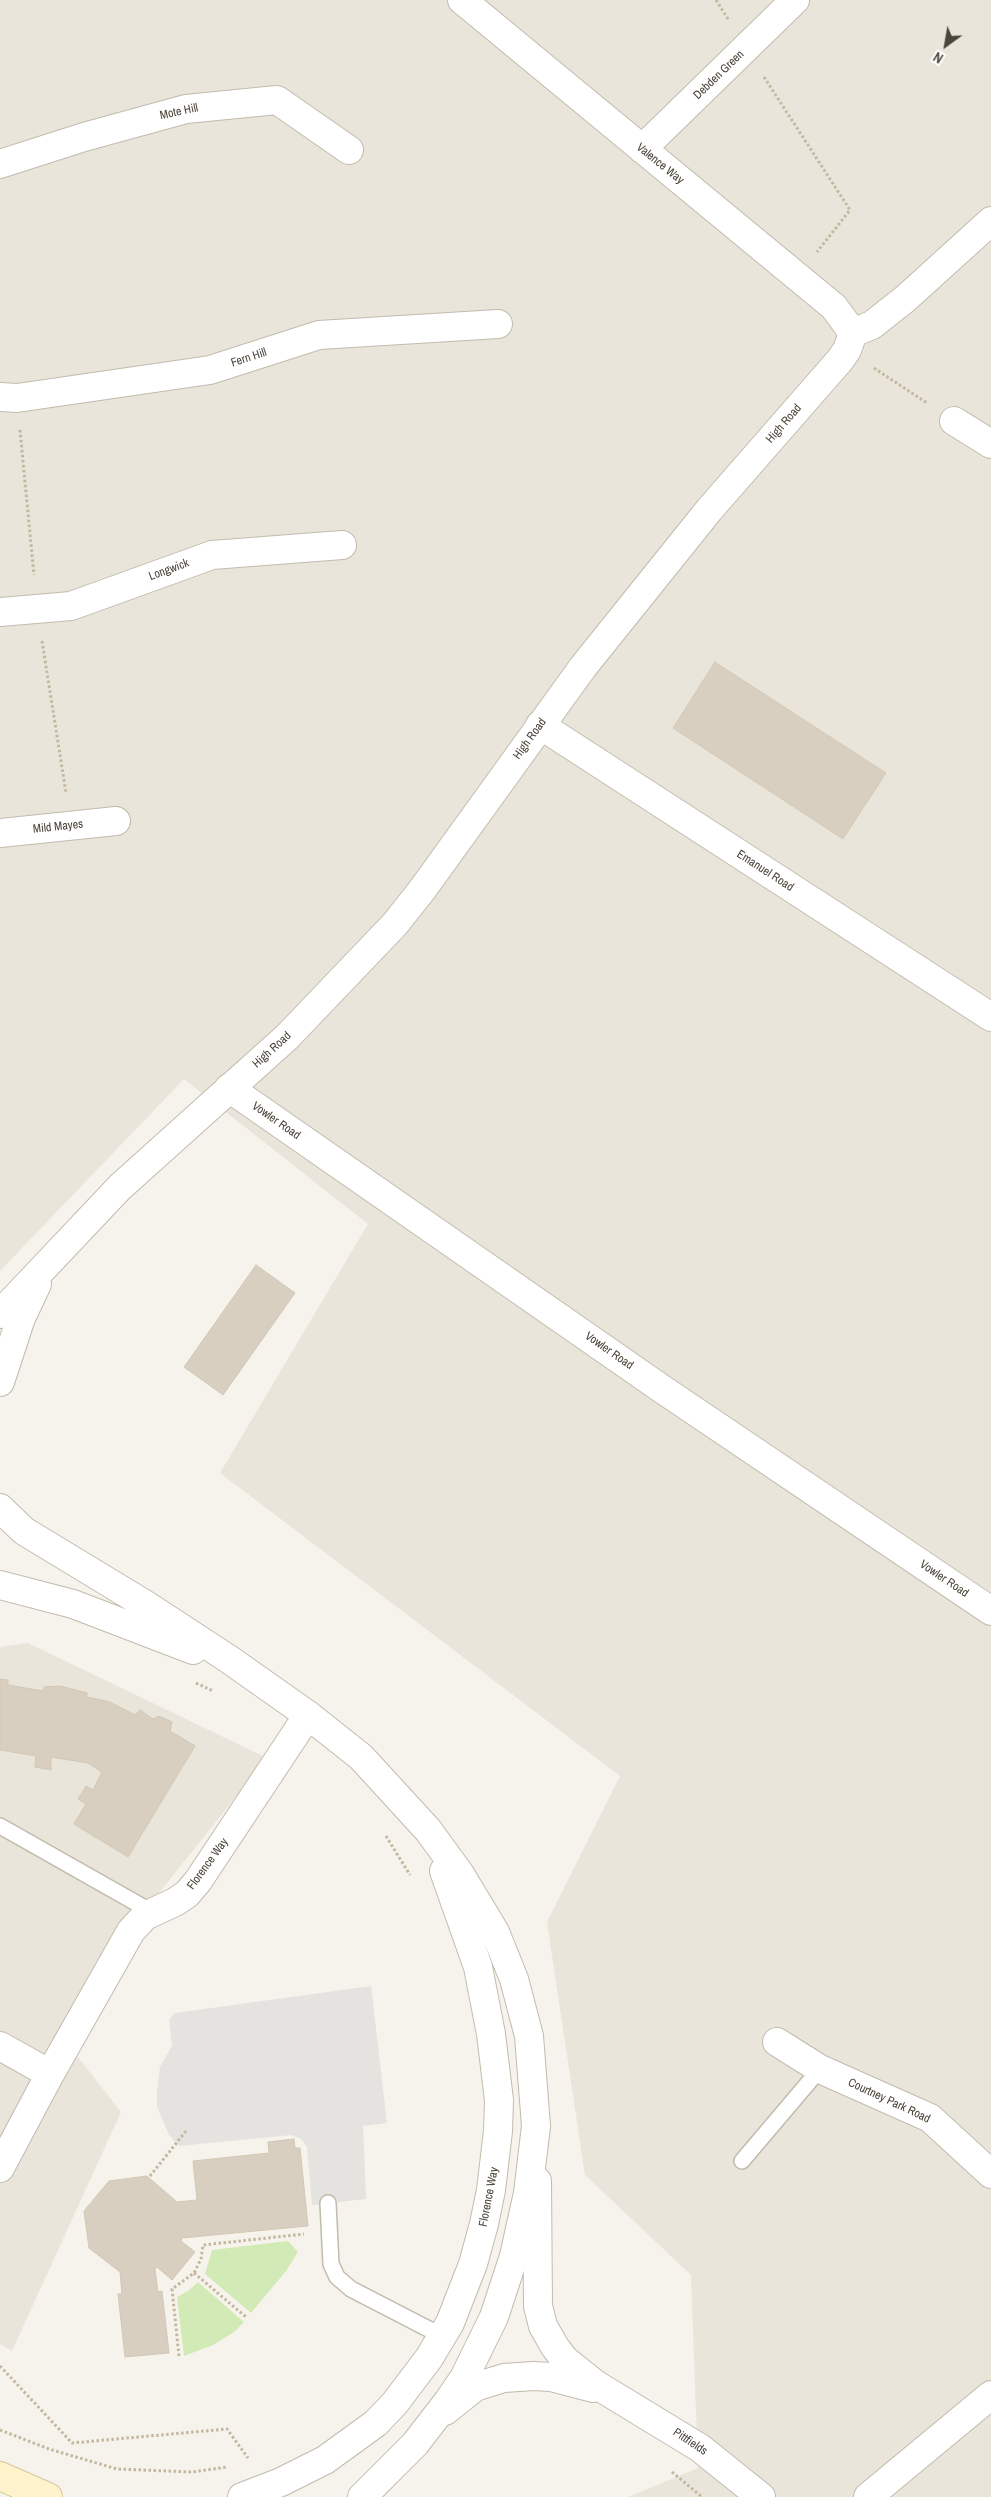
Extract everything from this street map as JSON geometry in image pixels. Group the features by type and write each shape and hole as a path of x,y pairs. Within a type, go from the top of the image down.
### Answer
{"main road":[{"path":"0,2476 48,2497"}],"street":[{"name":"Debden Green","path":"642,149 795,0"},
{"name":"Valence Way","path":"480,4 642,149 834,307 850,342"},
{"name":"Mote Hill","path":"0,164 84,137 186,109 277,100 350,150"},
{"name":"High Road","path":"0,1314 120,1187 306,1018 395,924 422,890 583,667 670,557 850,342 904,299 991,221"},
{"name":"Fern Hill","path":"8,398 210,370 319,335 498,324"},
{"path":"954,421 991,444"},
{"name":"Longwick","path":"0,612 71,606 212,555 342,545"},
{"name":"Emanuel Road","path":"540,725 991,1017"},
{"name":"Mild Mayes","path":"0,833 116,821"},
{"name":"Vowler Road","path":"229,1088 662,1388 991,1610"},
{"name":"High Road","path":"0,1382 21,1318 37,1285 58,1252"},
{"name":"Florence Way","path":"0,1508 12,1521 36,1540 146,1605 308,1715 360,1757 428,1830 460,1874 495,1932 505,1955 523,2006 533,2066 536,2126 523,2223 504,2290 494,2317 468,2370 432,2423 362,2497"},
{"name":"Florence Way","path":"0,1585 73,1604 144,1630 262,1683"},
{"name":"Florence Way","path":"0,2168 122,1945 139,1922 152,1912 175,1902 187,1894 308,1715"},
{"name":"Florence Way","path":"242,2497 303,2472 325,2460 365,2432 395,2403 413,2381 442,2336 461,2296 484,2224 496,2161 498,2092 486,2006 467,1932 434,1848 406,1805"},
{"name":"Courtney Park Road","path":"777,2042 820,2069 930,2118 991,2174"},
{"path":"0,2046 50,2074"},
{"path":"536,2126 536,2294 540,2317 552,2341 565,2360 589,2380 613,2396"},
{"path":"432,2423 464,2394 475,2387 511,2377 534,2376 572,2381 613,2396"},
{"path":"868,2497 991,2395"},
{"name":"Pittfields","path":"613,2396 700,2448 761,2497"}],"lane":[{"path":"0,1826 152,1912"},
{"path":"742,2160 820,2069"},
{"path":"328,2203 331,2264 337,2277 350,2289 442,2336"}],"path":[{"path":"746,49 850,210 797,277"},
{"path":"850,342 954,421"},
{"path":"8,398 37,609 71,826"},
{"path":"194,1682 221,1695"},
{"path":"384,1833 414,1881"},
{"path":"150,2176 186,2131"},
{"path":"179,2356 172,2289 194,2273 200,2260 203,2245 330,2231"},
{"path":"194,2273 246,2317"},
{"path":"0,2366 72,2443 227,2430 251,2463"},
{"path":"0,2430 49,2449 117,2469 192,2472 234,2466"},
{"path":"666,2468 702,2497"}],"shaded area":[{"path":"0,0 991,0 991,2497 628,2497 698,2468 691,2275 585,2175 547,1922 620,1776 220,1473 368,1224 184,1079 0,1271","holes":["716,662 886,773 843,839 673,728"]},
{"path":"28,1643 267,1758 127,1933 67,2043 121,2112 12,2351 0,2344 0,1647"},
{"path":"371,1986 387,2123 363,2126 366,2199 312,2205 307,2147 301,2139 292,2135 179,2146 169,2135 157,2107 157,2091 160,2067 172,2045 169,2020 175,2013"}],"green space":[{"path":"288,2241 298,2252 286,2271 251,2313 205,2274 212,2250"},
{"path":"198,2282 244,2322 234,2332 213,2345 184,2356 177,2297 188,2291"}],"building":[{"path":"715,662 886,773 843,839 673,728"},
{"path":"256,1265 295,1293 223,1395 184,1367"},
{"path":"0,1679 8,1680 8,1685 43,1691 44,1687 60,1686 87,1693 87,1697 110,1702 135,1715 140,1710 153,1719 159,1716 172,1722 170,1731 195,1746 128,1857 74,1824 86,1804 78,1799 86,1786 93,1790 102,1772 88,1763 51,1757 51,1770 35,1767 36,1756 0,1750"},
{"path":"294,2139 295,2148 300,2148 308,2226 182,2238 181,2241 195,2252 172,2280 157,2267 155,2269 158,2292 162,2291 169,2353 125,2357 118,2294 122,2294 120,2272 89,2248 84,2211 109,2181 147,2176 177,2202 197,2200 193,2161 269,2153 268,2142"}]}
